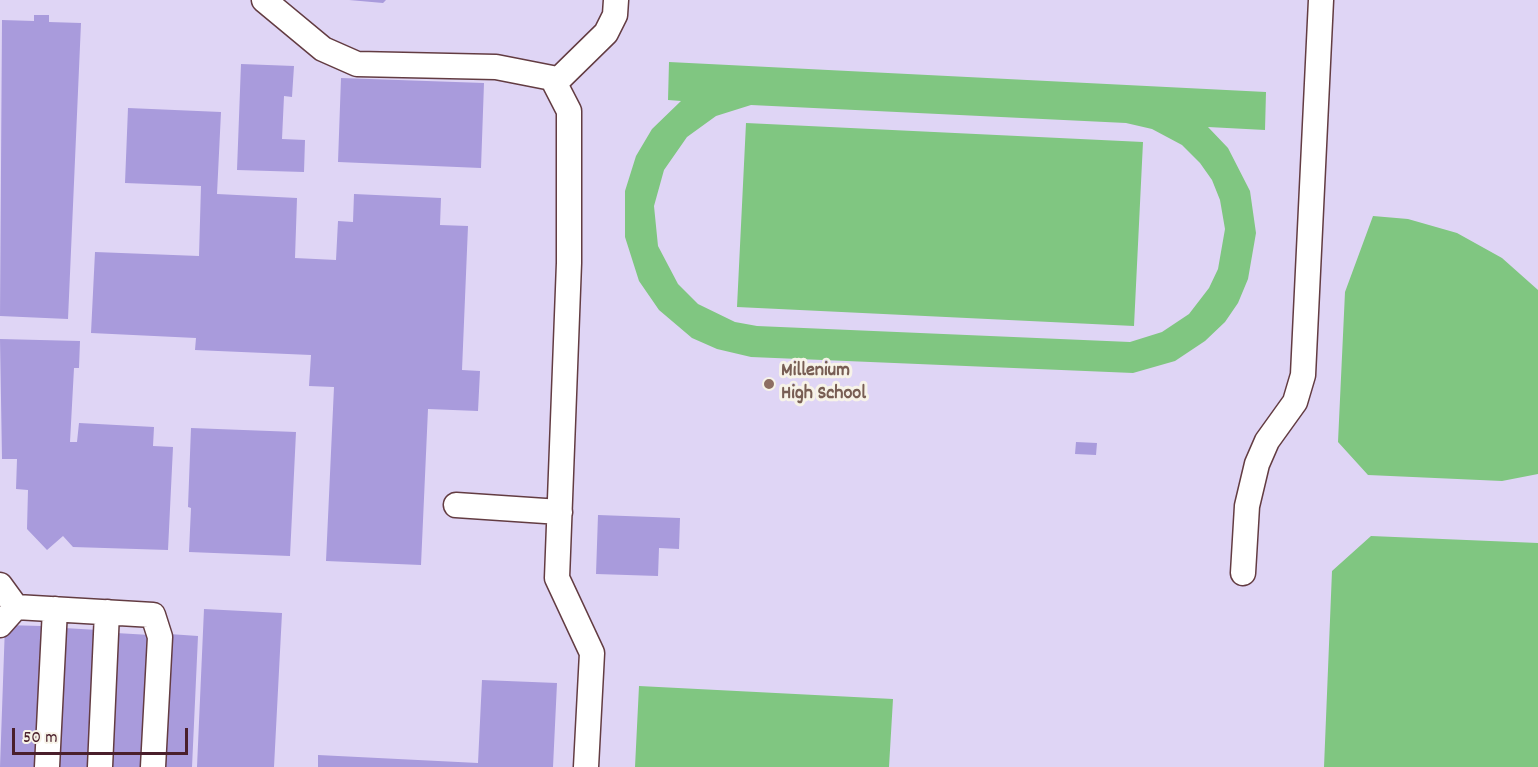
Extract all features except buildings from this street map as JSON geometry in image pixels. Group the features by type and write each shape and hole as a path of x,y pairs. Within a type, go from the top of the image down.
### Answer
{"lane":[{"path":"264,0 323,49 357,64 496,67 552,78 569,111 569,264 557,578 592,653 586,767"},
{"path":"555,83 606,33 615,15 616,0"},
{"path":"1243,573 1247,506 1257,464 1267,441 1295,402 1303,375 1321,0"},
{"path":"456,505 560,512"},
{"path":"0,585 16,607"},
{"path":"16,607 153,615 160,637 153,767"},
{"path":"0,625 16,607"},
{"path":"47,767 55,609"},
{"path":"100,767 107,612"}],"shaded area":[{"name":"Millenium High School","path":"0,0 1538,0 1538,767 0,767"}],"green space":[{"path":"669,62 1266,92 1265,130 1208,127 1228,148 1250,191 1256,233 1248,279 1238,303 1225,322 1205,341 1175,361 1133,373 751,357 717,349 692,338 659,310 639,281 625,237 625,191 636,156 652,129 681,101 668,100","holes":["751,105 1126,123 1152,129 1182,145 1200,163 1212,180 1220,200 1225,229 1218,269 1209,288 1189,314 1162,332 1130,342 757,326 735,322 698,304 678,284 658,246 654,206 664,170 687,137 716,116"]},
{"path":"746,123 1143,142 1134,326 737,307"},
{"path":"1373,216 1408,219 1457,233 1502,258 1538,290 1538,474 1502,481 1368,475 1338,442 1345,292"},
{"path":"1371,536 1538,543 1538,767 1324,767 1332,571"},
{"path":"639,686 893,699 889,767 635,767"}],"place":[{"name":"Millenium High School","path":"769,384"}]}
